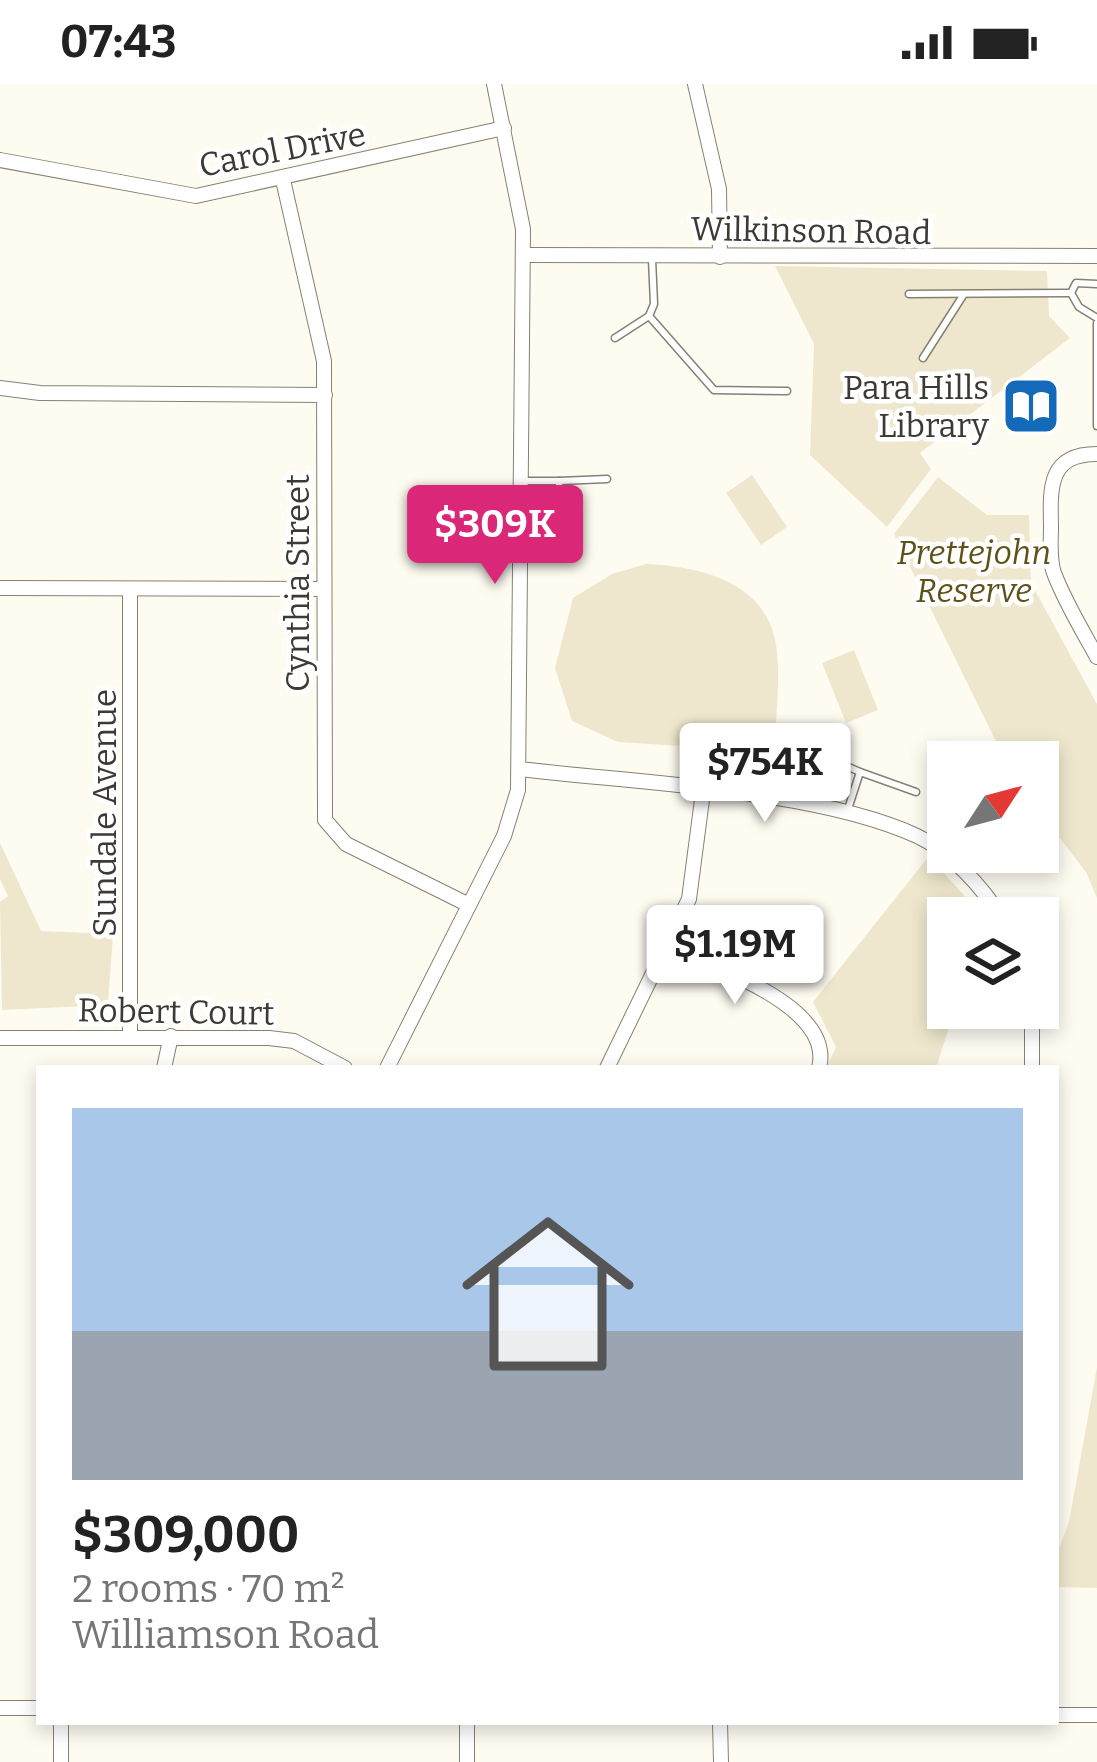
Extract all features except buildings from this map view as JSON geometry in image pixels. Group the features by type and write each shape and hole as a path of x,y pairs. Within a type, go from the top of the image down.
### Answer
{"street":[{"path":"389,1065 512,818 520,769 524,255 519,190 494,84"},
{"path":"695,84 719,189 720,257"},
{"name":"Carol Drive","path":"0,160 175,195 283,180 504,128"},
{"name":"Cynthia Street","path":"283,180 322,343 322,800 328,826 346,844 469,905"},
{"name":"Wilkinson Road","path":"524,255 1097,256"},
{"path":"0,388 40,393 325,395"},
{"path":"1097,454 1075,455 1060,464 1053,474 1050,499 1052,568 1097,657"},
{"path":"0,588 324,589"},
{"name":"Sundale Avenue","path":"130,590 130,1036"},
{"path":"520,769 847,812 927,841 984,897"},
{"path":"609,1065 692,889 703,792"},
{"path":"668,945 801,1013 820,1040 819,1065"},
{"path":"1031,1029 1032,1065"},
{"path":"165,1065 171,1036"},
{"name":"Robert Court","path":"0,1038 284,1039 339,1065"},
{"path":"0,1708 36,1708"},
{"path":"1059,1715 1097,1715"},
{"path":"61,1762 62,1725"},
{"path":"467,1725 467,1762"},
{"path":"720,1725 721,1762"}],"lane":[{"path":"615,338 649,316 654,304 652,256"},
{"path":"1071,293 1076,284 1097,284"},
{"path":"922,358 964,293"},
{"path":"909,294 1071,293"},
{"path":"1071,293 1079,307 1097,320 1097,426"},
{"path":"649,316 712,391 787,392"},
{"path":"522,482 607,479"},
{"path":"559,481 561,547"},
{"path":"797,763 844,765 916,792"},
{"path":"847,812 860,772"}],"green space":[{"path":"775,266 1047,271 1049,316 1070,338 920,453 931,469 887,527 810,455 814,344"},
{"path":"752,475 787,527 761,545 726,493"},
{"name":"Prettejohn Reserve","path":"938,477 987,515 1029,515 1031,583 1097,704 1097,898 1086,872 1059,837 1059,741 996,741 894,534"},
{"path":"646,564 685,568 724,580 742,590 768,619 778,666 775,752 618,742 572,721 555,668 573,598 612,574"},
{"path":"854,650 878,710 846,723 822,663"},
{"path":"0,843 41,931 113,934 108,1005 2,1010 0,902 8,896 0,879"},
{"path":"927,859 927,873 944,873 965,897 927,897 927,1029 948,1029 937,1065 827,1065 836,1047 813,1002"},
{"path":"1097,1367 1097,1588 1059,1587 1059,1549 1069,1522"}],"place":[{"name":"Para Hills Library","path":"1031,406"}]}
